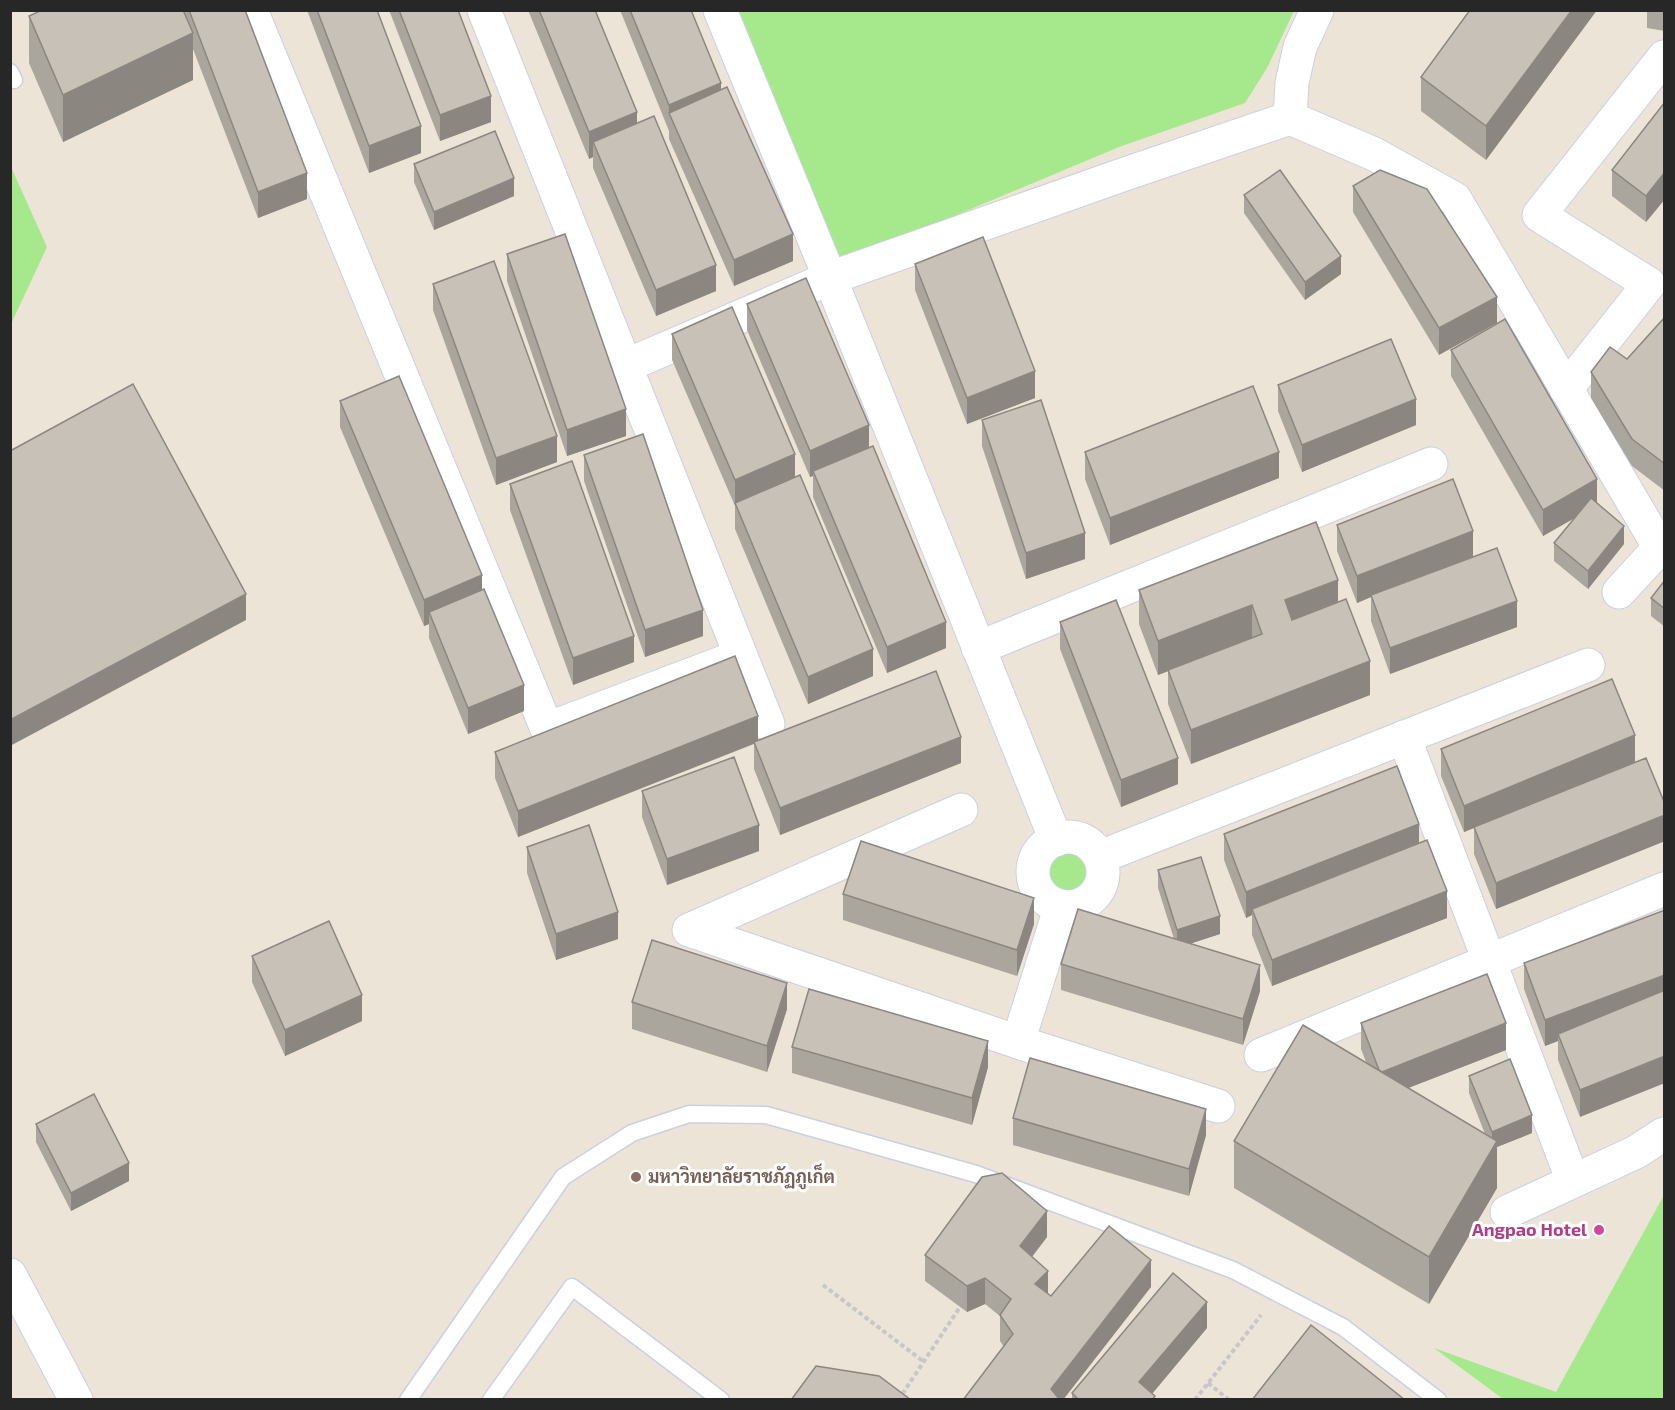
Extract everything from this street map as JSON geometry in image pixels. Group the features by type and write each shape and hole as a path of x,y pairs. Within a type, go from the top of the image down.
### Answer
{"street":[{"path":"251,10 547,729 740,656"},
{"path":"484,10 768,724"},
{"path":"720,10 1056,840"},
{"path":"1290,118 1292,83 1300,48 1317,10"},
{"path":"1566,389 1657,274 1539,215 1665,57"},
{"path":"625,366 830,278 1122,174 1290,118 1374,154 1455,200 1663,548 1619,592"},
{"path":"978,648 1431,464"},
{"path":"1100,857 1588,665"},
{"path":"1404,737 1573,1181"},
{"path":"961,810 689,930 1018,1042 1218,1106"},
{"path":"1074,837 1095,849 1100,857 1103,870 1101,883 1096,893 1087,902 1076,906 1061,906 1050,902 1036,887 1035,860 1045,847 1056,840 1074,837"},
{"path":"1261,1056 1665,889"},
{"path":"1018,1042 1061,906"},
{"path":"1507,1212 1636,1152 1665,1134"},
{"path":"10,1275 76,1400"}],"lane":[{"path":"408,1400 563,1177 632,1133 689,1114 766,1115 976,1174 1233,1270 1343,1327 1438,1400"},
{"path":"491,1400 572,1287 721,1400"}],"path":[{"path":"823,1285 924,1362"},
{"path":"908,1400 903,1393 960,1307"},
{"path":"1196,1400 1267,1307"},
{"path":"1208,1383 1229,1400"}],"green space":[{"path":"739,11 1294,11 1267,68 1245,103 1119,147 842,263"},
{"path":"11,167 47,247 10,324"},
{"path":"1062,844 1074,844 1088,852 1096,866 1094,883 1088,892 1074,900 1062,900 1045,888 1040,878 1040,866 1052,849"},
{"path":"1664,1195 1664,1399 1503,1399 1434,1348 1556,1392"}],"building":[{"path":"42,10 183,10 193,33 63,95 29,16"},
{"path":"189,10 245,10 307,173 258,192"},
{"path":"317,10 377,10 421,126 369,146"},
{"path":"399,10 458,10 491,96 440,115"},
{"path":"539,10 595,10 637,112 589,132"},
{"path":"630,10 691,10 721,83 669,105"},
{"path":"1470,10 1572,10 1486,126 1421,77"},
{"path":"727,87 793,234 734,260 669,113"},
{"path":"1665,102 1665,172 1646,196 1612,170"},
{"path":"654,116 716,265 656,290 593,142"},
{"path":"495,131 514,178 434,212 414,164"},
{"path":"1280,170 1341,256 1305,282 1244,195"},
{"path":"1380,170 1427,189 1497,297 1439,328 1353,186"},
{"path":"565,234 626,409 567,430 507,254"},
{"path":"983,237 1035,371 967,398 915,264"},
{"path":"494,261 557,436 496,458 433,284"},
{"path":"806,278 869,425 810,451 747,304"},
{"path":"732,307 795,454 735,480 672,334"},
{"path":"1665,317 1665,464 1632,439 1591,372 1610,347 1627,359"},
{"path":"1505,319 1597,479 1543,510 1451,350"},
{"path":"1391,339 1416,399 1302,445 1278,385"},
{"path":"399,376 482,575 424,600 340,401"},
{"path":"133,384 246,594 10,720 10,451"},
{"path":"1253,386 1279,452 1110,518 1085,452"},
{"path":"1041,400 1085,533 1026,553 982,420"},
{"path":"643,434 703,610 645,630 584,455"},
{"path":"873,446 946,622 887,647 813,471"},
{"path":"572,461 634,636 573,658 510,484"},
{"path":"800,475 873,649 808,677 735,503"},
{"path":"1453,479 1473,531 1357,576 1337,525"},
{"path":"1591,498 1624,526 1588,571 1554,543"},
{"path":"1316,522 1338,580 1285,600 1292,620 1346,599 1370,661 1191,730 1168,670 1262,634 1252,605 1158,641 1139,590"},
{"path":"1497,548 1517,601 1390,648 1371,595"},
{"path":"1665,580 1665,609 1651,598"},
{"path":"484,589 524,685 468,708 429,612"},
{"path":"1116,600 1178,758 1121,780 1060,622"},
{"path":"735,656 758,716 518,811 495,752"},
{"path":"936,671 961,737 780,808 754,742"},
{"path":"1612,679 1635,735 1464,806 1441,749"},
{"path":"734,757 759,825 667,859 642,791"},
{"path":"1646,758 1665,804 1665,815 1496,883 1474,827"},
{"path":"1397,766 1419,824 1246,892 1224,834"},
{"path":"589,825 618,912 556,934 527,847"},
{"path":"1427,840 1447,891 1272,960 1252,909"},
{"path":"861,841 1034,898 1017,950 843,894"},
{"path":"1201,857 1220,916 1177,930 1158,870"},
{"path":"1078,909 1260,965 1243,1019 1061,964"},
{"path":"1665,910 1665,975 1545,1020 1524,963"},
{"path":"329,921 362,995 285,1030 252,956"},
{"path":"652,940 787,983 767,1046 632,1002"},
{"path":"1487,974 1506,1023 1382,1072 1379,1070 1361,1023"},
{"path":"809,989 988,1041 972,1098 792,1047"},
{"path":"1665,990 1665,1056 1580,1090 1558,1034"},
{"path":"1303,1025 1497,1141 1429,1257 1234,1141"},
{"path":"1030,1058 1206,1109 1189,1169 1013,1118"},
{"path":"1510,1059 1532,1115 1492,1132 1469,1076"},
{"path":"94,1094 129,1163 71,1193 36,1124"},
{"path":"1002,1173 1047,1211 1020,1246 1048,1271 1035,1284 1051,1296 1109,1226 1151,1260 1051,1389 1060,1400 963,1400 1013,1334 1000,1315 1011,1299 985,1278 967,1286 925,1255 982,1177"},
{"path":"1173,1273 1207,1302 1139,1382 1155,1396 1152,1400 1079,1400 1072,1393"},
{"path":"1311,1325 1405,1400 1252,1400"},
{"path":"816,1366 879,1376 911,1400 791,1400"}],"place":[{"name":"มหาวิทยาลัยราชภัฏภูเก็ต","path":"636,1177"},
{"name":"Angpao Hotel","path":"1599,1230"}]}
